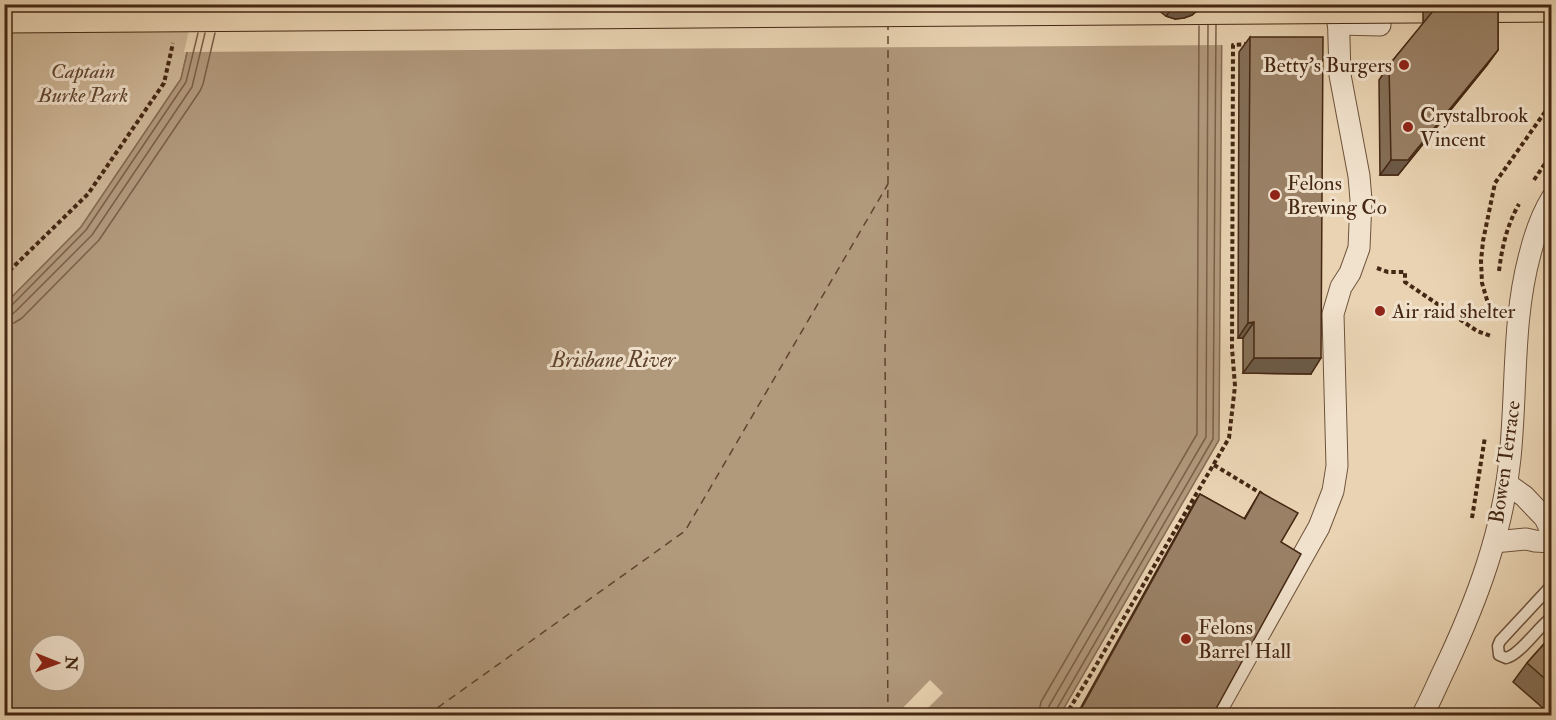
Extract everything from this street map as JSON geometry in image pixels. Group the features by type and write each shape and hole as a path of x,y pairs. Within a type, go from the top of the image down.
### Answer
{"highway":[{"path":"4,16 1551,5"}],"street":[{"path":"1213,716 1319,528 1333,491 1337,466 1333,314 1341,287 1356,260 1359,248 1361,200 1359,177 1340,75 1338,14 1380,25 1380,4"},
{"name":"Bowen Terrace","path":"1422,716 1460,636 1483,580 1494,542 1507,484 1523,280 1537,229 1551,198"},
{"path":"1507,484 1524,496 1545,518 1551,533"},
{"path":"1494,542 1526,539 1551,542"}],"lane":[{"path":"1551,585 1500,641 1499,655 1506,658 1514,655 1551,616"}],"path":[{"path":"4,276 88,194 164,83 174,38"},
{"path":"1065,716 1229,438 1235,386 1232,348 1233,45"},
{"path":"1494,315 1486,300 1482,284 1481,261 1495,183 1551,102"},
{"path":"1388,272 1405,272 1405,282 1477,331 1491,336"},
{"path":"1491,347 1493,325"},
{"path":"1471,525 1485,435"},
{"path":"1214,465 1271,499"}],"green space":[{"name":"Captain Burke Park","path":"5,5 198,5 181,79 81,227 5,304"}],"water":[{"name":"Brisbane River","path":"198,5 1222,5 1219,440 1060,715 5,716 5,304 81,227 181,79"}],"pier":[{"path":"195,4 1225,4 1224,45 184,52"},
{"path":"930,680 943,693 921,715 896,715"}],"building":[{"path":"1168,4 1201,4 1190,10 1181,10 1172,8"},
{"name":"Crystalbrook Vincent","path":"1433,4 1498,4 1498,50 1408,160 1391,160 1389,65 1433,11"},
{"name":"Felons Brewing Co","path":"1250,37 1323,37 1321,358 1254,358 1254,322 1248,323"},
{"name":"Felons Barrel Hall","path":"1260,492 1298,513 1281,542 1301,554 1212,716 1084,716 1079,713 1200,494 1245,519"},
{"path":"1551,636 1551,684 1527,663"}],"ferry route":[{"path":"888,26 885,352 888,716"},
{"path":"426,716 685,531 888,184"}],"place":[{"name":"Betty's Burgers","path":"1404,65"},
{"name":"Crystalbrook Vincent","path":"1408,127"},
{"name":"Felons Brewing Co","path":"1275,195"},
{"name":"Air raid shelter","path":"1380,311"},
{"name":"Felons Barrel Hall","path":"1186,639"}]}
